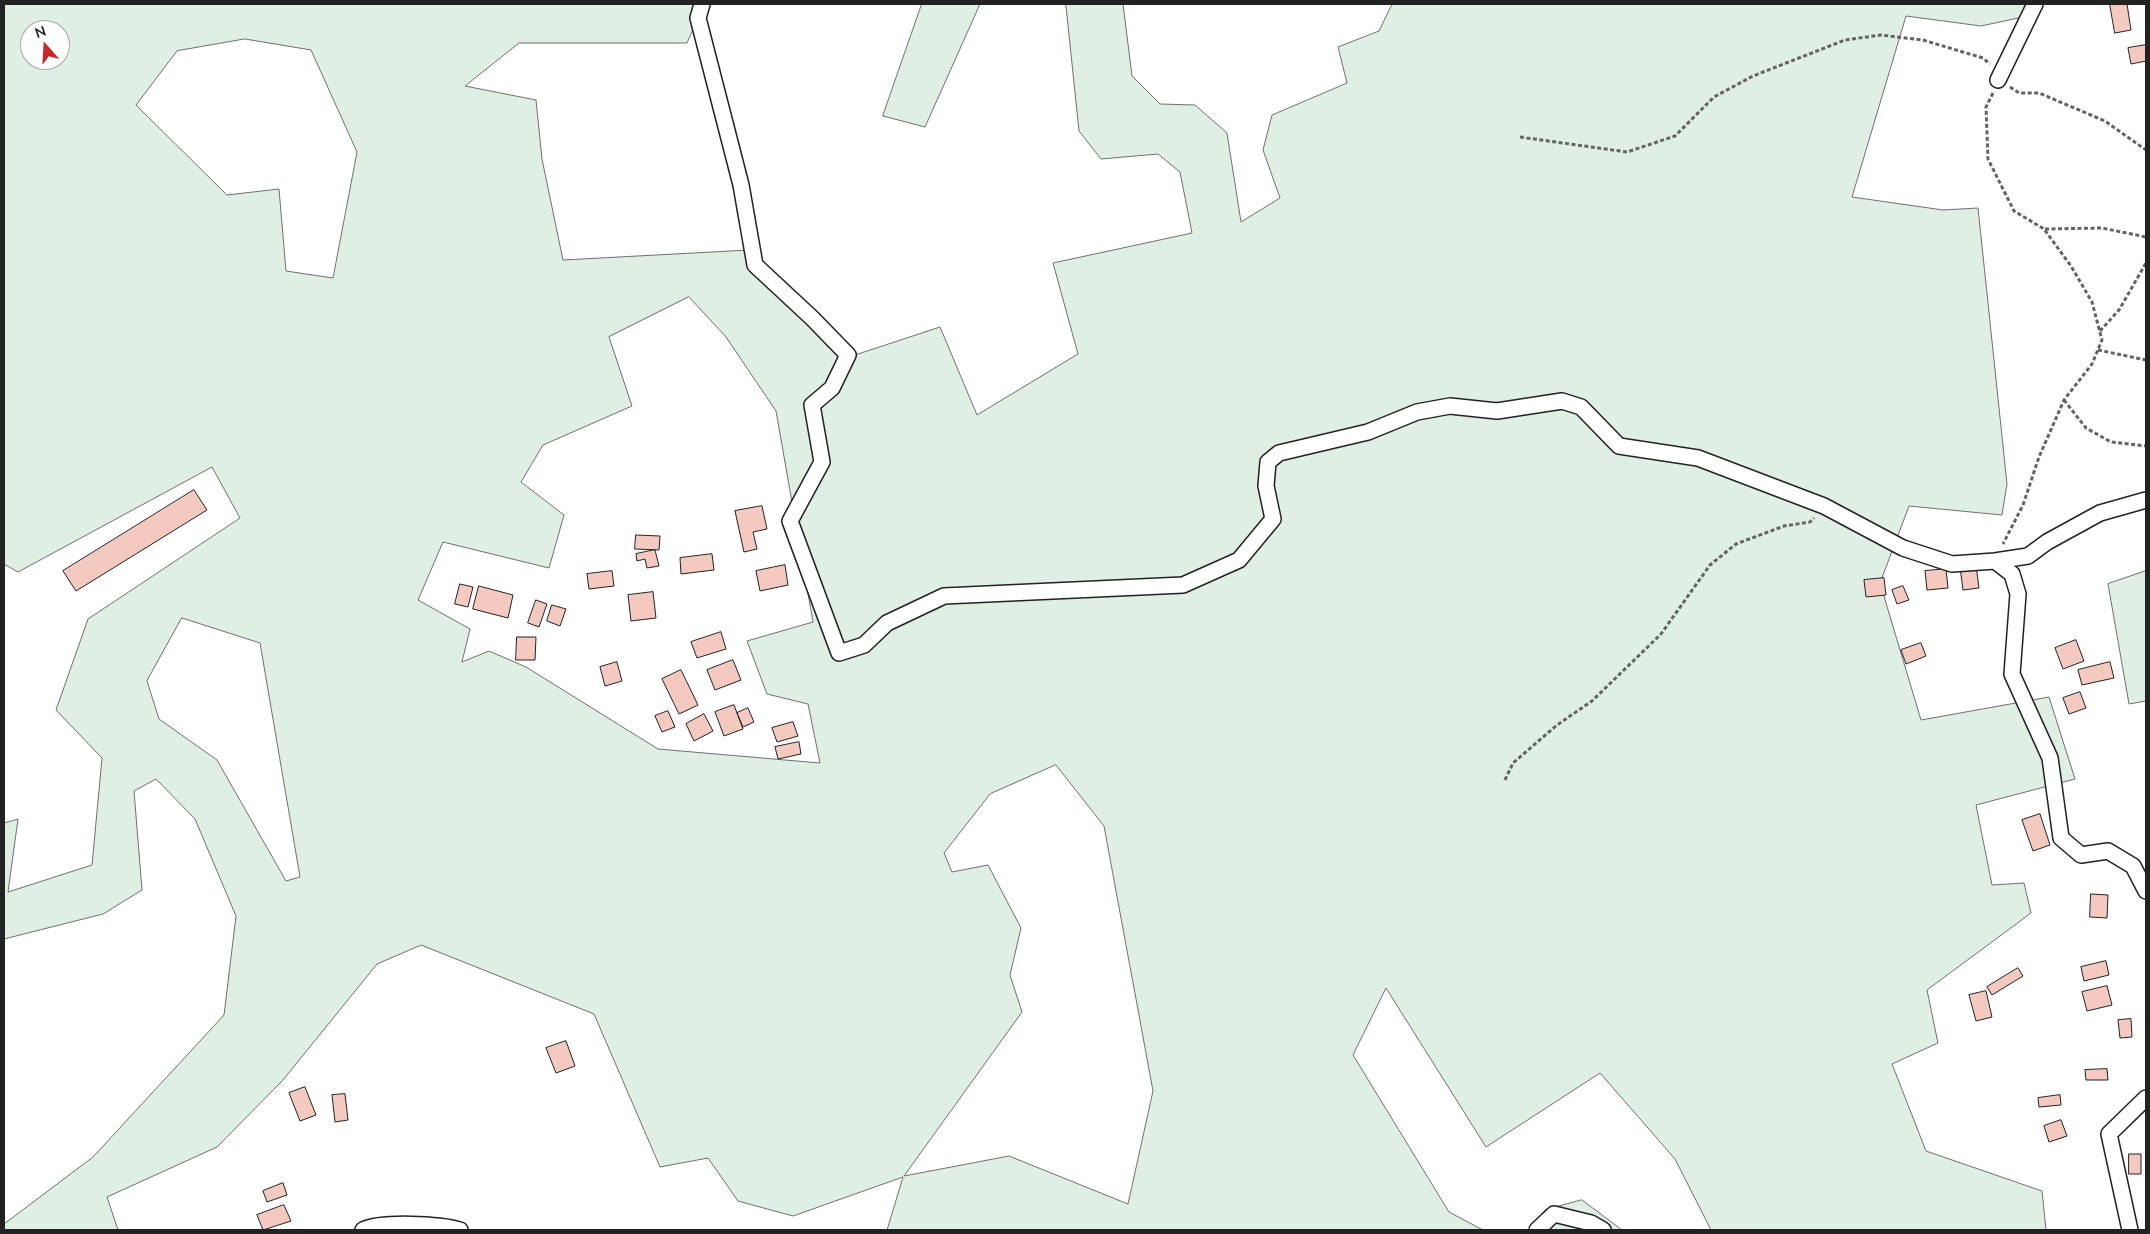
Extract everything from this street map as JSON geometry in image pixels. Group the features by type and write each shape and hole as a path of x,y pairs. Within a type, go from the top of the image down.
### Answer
{"street":[{"path":"702,4 698,18 742,185 754,265 812,318 848,355 832,388 812,405 822,462 790,521 839,652 864,645 887,623 944,596 1183,585 1239,560 1273,519 1266,486 1268,462 1279,453 1368,432 1417,412 1450,406 1497,411 1562,401 1581,407 1619,446 1698,458 1824,506 1903,548 1952,564 1996,562 2028,556 2047,542 2100,513 2146,500"},
{"path":"1998,80 2035,4"},
{"path":"1996,562 2012,574 2018,594 2012,674 2050,758 2061,838 2080,855 2108,851 2133,866 2146,891"},
{"path":"2130,1230 2109,1134 2146,1098"},
{"path":"1537,1230 1554,1214 1591,1222 1602,1230"},
{"path":"363,1230 373,1226 435,1226 460,1230"}],"path":[{"path":"1520,137 1627,152 1675,136 1714,97 1753,76 1845,40 1881,35 1924,40 1984,58 1998,70 1998,80 1986,107 1988,159 2014,211 2044,229 2071,266 2092,302 2102,340 2092,364 2064,400 2039,457 2023,505 1996,562"},
{"path":"1998,80 2019,93 2039,93 2105,121 2146,150"},
{"path":"2044,229 2102,228 2146,237"},
{"path":"2100,331 2119,310 2146,263"},
{"path":"2098,350 2146,360"},
{"path":"2064,400 2086,428 2111,442 2146,446"},
{"path":"1505,780 1513,763 1557,725 1592,701 1661,634 1710,565 1736,544 1784,526 1810,522 1824,506"}],"green space":[{"path":"4,4 704,4 687,43 519,43 465,86 536,100 542,159 563,260 749,250 855,355 940,327 977,415 1078,354 1053,263 1192,233 1180,172 1158,154 1101,159 1079,131 1066,6 1064,4 1123,4 1132,76 1160,104 1195,105 1227,133 1241,222 1280,198 1263,150 1272,115 1347,83 1338,47 1379,31 1392,4 2040,4 2037,14 1981,26 1906,16 1852,197 1943,210 1978,208 2007,484 2002,515 1909,506 1880,583 1921,720 2049,697 2075,779 1976,805 1992,885 2024,883 2031,913 1927,990 1938,1043 1892,1064 1926,1151 2042,1191 2046,1230 1711,1230 1675,1159 1600,1073 1486,1147 1386,988 1353,1055 1449,1212 1483,1230 887,1230 903,1177 793,1216 738,1201 708,1158 660,1167 594,1014 421,945 377,964 283,1080 217,1147 107,1197 118,1230 4,1230 4,1224 93,1157 224,1015 236,916 195,819 156,779 134,791 142,890 103,914 4,939 4,823 18,819 8,892 92,865 102,758 56,710 88,619 240,518 212,467 18,572 4,564","holes":["245,39 311,50 357,152 333,278 286,271 279,189 227,195 136,105 177,51","689,297 726,337 776,411 813,622 747,641 767,694 808,704 820,763 658,749 526,667 489,651 462,662 470,629 418,600 443,542 549,568 564,515 521,482 543,445 632,406 609,337","182,618 260,643 300,877 286,881 217,760 159,719 147,681","1056,765 1104,826 1153,1091 1128,1204 1009,1156 904,1176 1022,1012 1010,975 1021,928 988,865 952,872 944,853 990,794"]},
{"path":"922,4 980,4 925,127 883,116"},
{"path":"2146,571 2146,701 2129,704 2108,584"},
{"path":"1582,1200 1622,1230 1531,1230 1545,1210"}],"building":[{"path":"2110,4 2127,4 2131,30 2115,33"},
{"path":"2146,45 2146,61 2131,64 2128,48"},
{"path":"194,490 207,510 76,591 63,571"},
{"path":"762,506 767,529 753,532 757,549 744,552 735,511"},
{"path":"636,535 660,536 659,550 635,549"},
{"path":"655,550 659,566 647,568 645,559 637,561 636,554"},
{"path":"712,554 714,570 681,574 680,558"},
{"path":"785,565 788,585 760,591 756,571"},
{"path":"1976,565 1979,588 1963,590 1960,567"},
{"path":"1946,569 1948,588 1927,590 1925,571"},
{"path":"612,571 614,586 589,589 587,574"},
{"path":"1884,578 1886,595 1866,597 1864,580"},
{"path":"460,584 473,587 468,607 455,604"},
{"path":"479,586 513,595 508,618 473,609"},
{"path":"1903,586 1909,600 1897,604 1892,590"},
{"path":"653,592 656,618 631,621 628,595"},
{"path":"536,600 547,604 539,627 528,623"},
{"path":"552,605 566,609 560,626 547,621"},
{"path":"721,632 726,649 697,658 691,642"},
{"path":"517,637 536,637 535,660 516,660"},
{"path":"2076,640 2084,661 2063,669 2055,648"},
{"path":"1921,643 1926,656 1906,664 1901,650"},
{"path":"733,660 741,680 715,690 707,670"},
{"path":"617,662 622,681 605,686 600,667"},
{"path":"2110,662 2114,678 2082,685 2078,670"},
{"path":"681,670 698,705 679,714 662,679"},
{"path":"2080,692 2086,708 2069,714 2063,698"},
{"path":"734,705 743,729 724,736 715,712"},
{"path":"748,708 754,722 743,727 737,713"},
{"path":"668,711 675,727 662,732 655,716"},
{"path":"704,714 713,731 694,741 686,724"},
{"path":"793,722 798,736 777,742 772,728"},
{"path":"799,742 801,754 778,759 775,747"},
{"path":"2040,814 2050,845 2033,851 2022,820"},
{"path":"2091,894 2108,895 2107,918 2090,917"},
{"path":"2106,961 2109,975 2084,981 2081,967"},
{"path":"2018,968 2023,976 1992,995 1987,987"},
{"path":"2107,986 2112,1005 2087,1011 2082,992"},
{"path":"1986,991 1992,1017 1976,1021 1969,995"},
{"path":"2131,1019 2132,1037 2120,1038 2118,1020"},
{"path":"566,1041 575,1066 556,1073 546,1048"},
{"path":"2107,1069 2108,1080 2086,1080 2085,1070"},
{"path":"305,1087 316,1115 300,1121 289,1093"},
{"path":"345,1094 348,1120 335,1122 332,1095"},
{"path":"2060,1095 2061,1105 2039,1107 2038,1098"},
{"path":"2061,1120 2067,1136 2049,1142 2044,1126"},
{"path":"2129,1154 2141,1154 2141,1174 2129,1174"},
{"path":"283,1183 287,1195 267,1202 263,1191"},
{"path":"284,1205 291,1221 263,1230 257,1215"}]}
